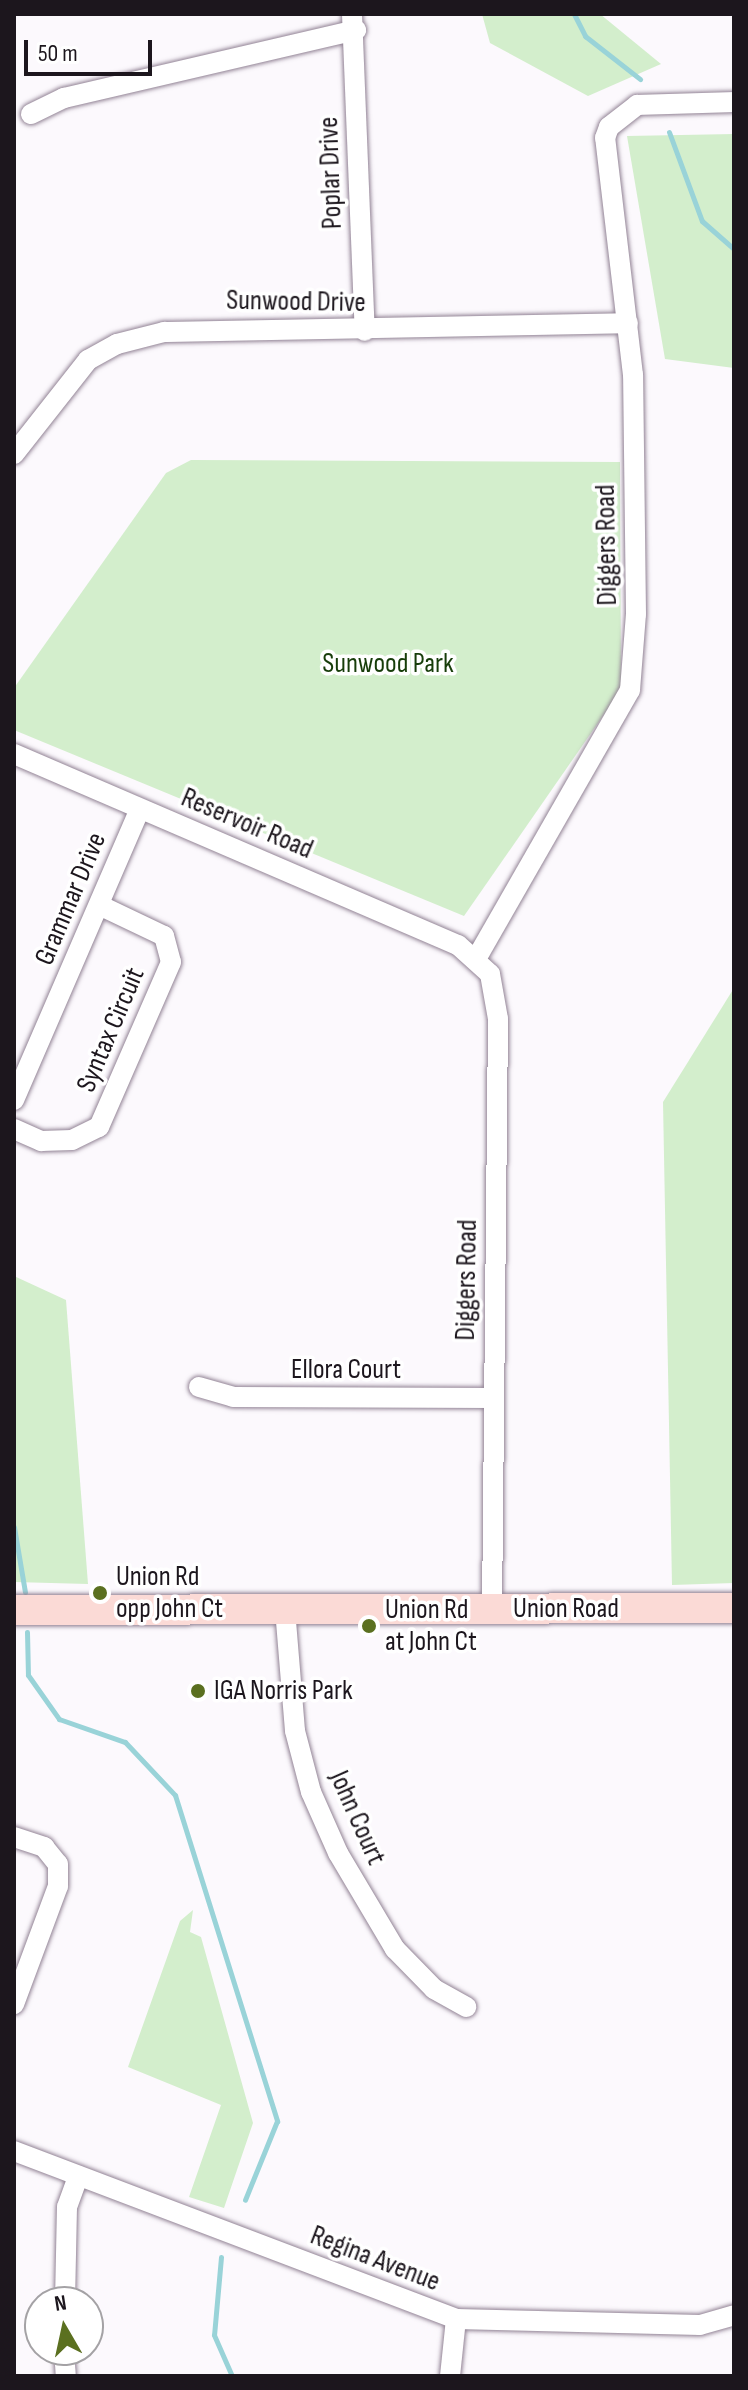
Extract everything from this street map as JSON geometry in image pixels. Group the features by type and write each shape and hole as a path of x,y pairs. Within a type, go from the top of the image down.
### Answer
{"main road":[{"name":"Union Road","path":"14,1610 734,1608"}],"street":[{"path":"31,114 64,98 354,22"},
{"name":"Poplar Drive","path":"354,22 365,331"},
{"name":"Diggers Road","path":"476,959 630,690 636,614 628,323 605,138 609,127 637,105 734,102"},
{"name":"Sunwood Drive","path":"14,454 21,428 63,385 117,344 198,329 365,331 628,323"},
{"name":"Reservoir Road","path":"14,754 458,945"},
{"name":"Grammar Drive","path":"14,1100 140,809"},
{"name":"Syntax Circuit","path":"14,1129 41,1141 72,1140 99,1127 171,962 164,936 99,905"},
{"name":"Diggers Road","path":"458,945 490,974 498,1019 492,1609"},
{"name":"Ellora Court","path":"199,1387 233,1397 493,1398"},
{"name":"John Court","path":"285,1609 295,1731 311,1792 338,1853 395,1949 434,1989 466,2007"},
{"path":"14,1837 44,1847 58,1864 58,1886 14,2004"},
{"name":"Regina Avenue","path":"14,2151 456,2319 700,2325 734,2315"},
{"path":"65,2286 67,2207 78,2176"},
{"path":"450,2376 456,2319"}],"green space":[{"path":"482,14 600,14 661,64 588,96 490,43"},
{"path":"734,134 734,368 665,359 627,136"},
{"name":"Sunwood Park","path":"191,460 620,462 621,690 464,916 14,730 14,688 166,473"},
{"path":"734,988 734,1583 672,1585 663,1102"},
{"path":"14,1276 66,1300 88,1584 14,1582"},
{"path":"193,1910 190,1932 201,1937 253,2123 224,2208 189,2197 221,2105 128,2067 180,1921"}],"waterway":[{"path":"574,14 585,36 640,79"},
{"path":"669,132 702,221 734,249"},
{"path":"14,1527 25,1592"},
{"path":"27,1632 28,1675 59,1719 125,1742 175,1795 277,2121 245,2200"},
{"path":"221,2257 214,2335 232,2376"}],"place":[{"name":"Union Rd opp John Ct","path":"100,1593"},
{"name":"Union Rd at John Ct","path":"369,1626"},
{"name":"IGA Norris Park","path":"198,1691"}]}
